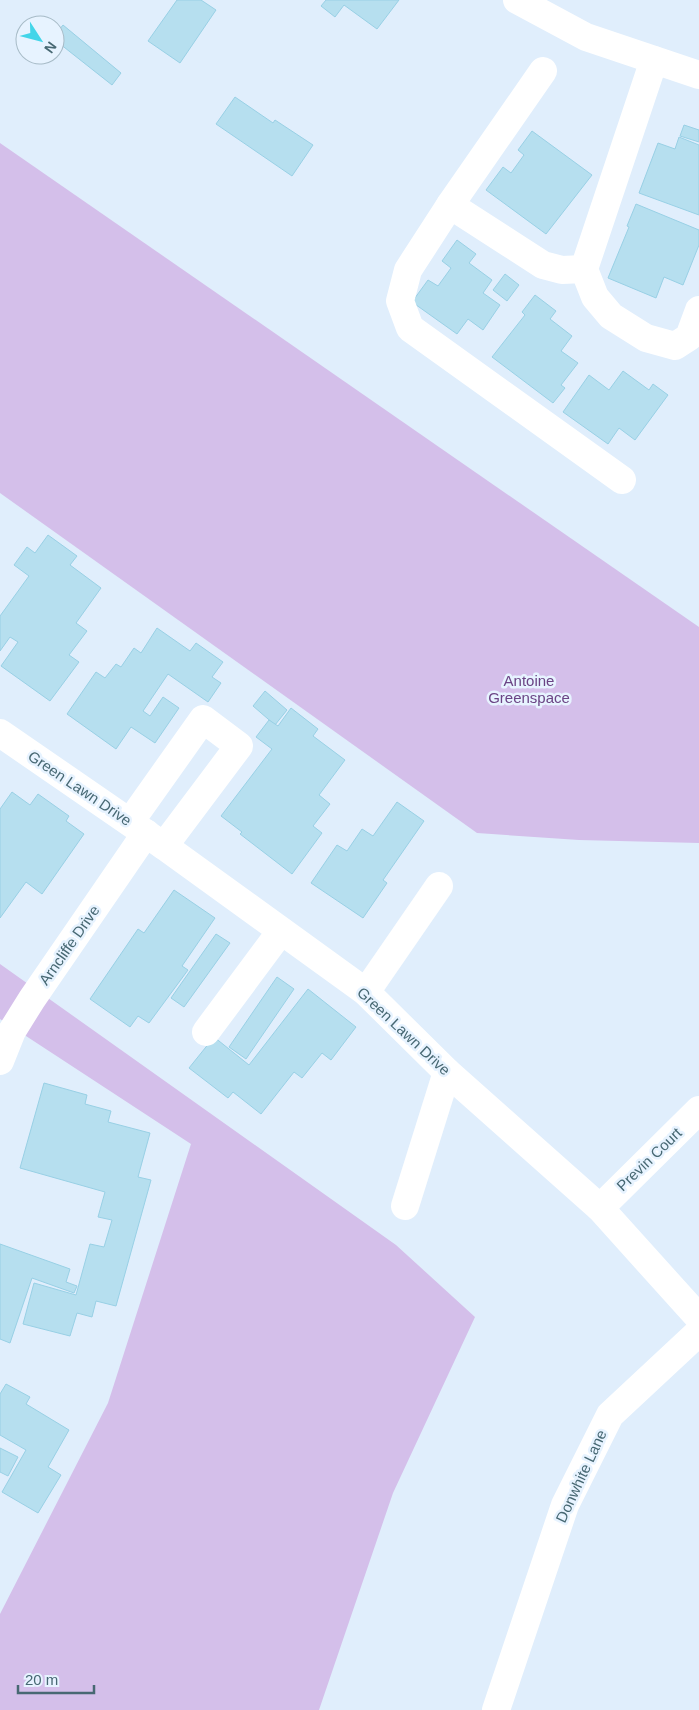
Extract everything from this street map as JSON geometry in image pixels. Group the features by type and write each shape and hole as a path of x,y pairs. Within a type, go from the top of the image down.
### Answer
{"street":[{"path":"517,0 586,37 699,75"},
{"path":"654,60 584,269 595,297 611,316 646,338 676,346 689,337 699,310"},
{"path":"543,71 450,205 408,270 400,301 410,328 622,480"},
{"path":"450,205 543,265 562,270 584,269"},
{"name":"Green Lawn Drive","path":"0,733 147,834 366,992 448,1072 600,1208 699,1318"},
{"name":"Arncliffe Drive","path":"0,1061 12,1031 32,999 147,834"},
{"path":"366,992 439,886"},
{"path":"206,1032 281,931"},
{"path":"405,1206 448,1072"},
{"name":"Previn Court","path":"600,1208 699,1110"},
{"name":"Donwhite Lane","path":"496,1710 565,1505 610,1414 699,1332"}],"green space":[{"name":"Antoine Greenspace","path":"0,143 699,627 699,843 579,840 477,833 0,493"},
{"path":"0,964 396,1245 475,1317 393,1493 319,1710 0,1710 0,1614 108,1403 191,1144 0,1019"}],"building":[{"path":"177,0 201,0 216,10 180,63 148,41"},
{"path":"326,0 399,0 377,29 344,5 335,17 321,6"},
{"path":"65,27 121,73 112,85 65,48"},
{"path":"235,97 273,123 275,120 313,145 292,176 216,124"},
{"path":"684,125 699,130 699,142 680,136"},
{"path":"532,131 592,175 546,234 486,190 503,167 511,173 524,155 518,150"},
{"path":"679,137 699,145 699,215 639,193 658,143 675,149"},
{"path":"636,204 699,230 699,245 683,285 664,277 656,298 608,278 629,227 627,226"},
{"path":"457,240 476,254 469,263 492,280 483,293 500,305 483,330 468,319 457,334 412,302 428,280 438,286 451,268 442,261"},
{"path":"505,274 519,285 507,301 493,290"},
{"path":"535,295 556,311 550,319 572,336 561,351 578,363 561,385 565,388 553,403 492,357 525,315 522,312"},
{"path":"623,371 649,390 653,384 668,395 635,440 619,428 608,444 563,412 589,375 609,390"},
{"path":"48,535 77,556 70,565 101,588 76,623 87,631 69,655 79,662 50,701 1,666 18,642 10,637 0,651 0,616 29,576 14,565 27,547 35,553"},
{"path":"157,628 190,651 196,643 223,662 212,677 221,683 208,702 168,674 143,711 150,716 163,697 179,708 155,743 131,727 116,749 67,714 96,672 105,678 116,664 121,667 134,648 141,653"},
{"path":"265,691 287,710 275,725 253,706"},
{"path":"291,708 318,729 313,736 345,760 319,795 330,804 313,826 322,833 292,874 240,834 242,832 221,816 272,749 256,737 269,720 278,726"},
{"path":"12,792 30,805 38,794 69,816 66,821 84,834 42,894 26,882 0,918 0,809"},
{"path":"397,802 424,821 383,880 387,883 363,918 311,883 337,845 347,851 362,829 373,836"},
{"path":"174,890 215,918 182,966 188,970 149,1023 138,1016 130,1027 90,999 138,929 144,933"},
{"path":"216,934 230,943 184,1007 171,998"},
{"path":"277,977 294,989 246,1059 229,1047"},
{"path":"308,989 356,1027 331,1060 322,1053 302,1078 294,1072 261,1114 233,1092 228,1098 189,1068 214,1037 249,1065"},
{"path":"44,1083 87,1095 85,1104 111,1111 108,1122 150,1133 138,1177 151,1180 116,1306 96,1301 92,1317 77,1313 70,1336 23,1324 34,1283 76,1295 90,1244 104,1247 112,1220 98,1217 105,1192 20,1168"},
{"path":"0,1244 70,1269 66,1282 77,1286 74,1293 32,1278 10,1343 0,1339"},
{"path":"6,1384 30,1397 26,1404 69,1430 48,1467 61,1475 38,1513 2,1492 26,1450 0,1435 0,1394"},
{"path":"0,1448 18,1457 8,1476 0,1472"}]}
